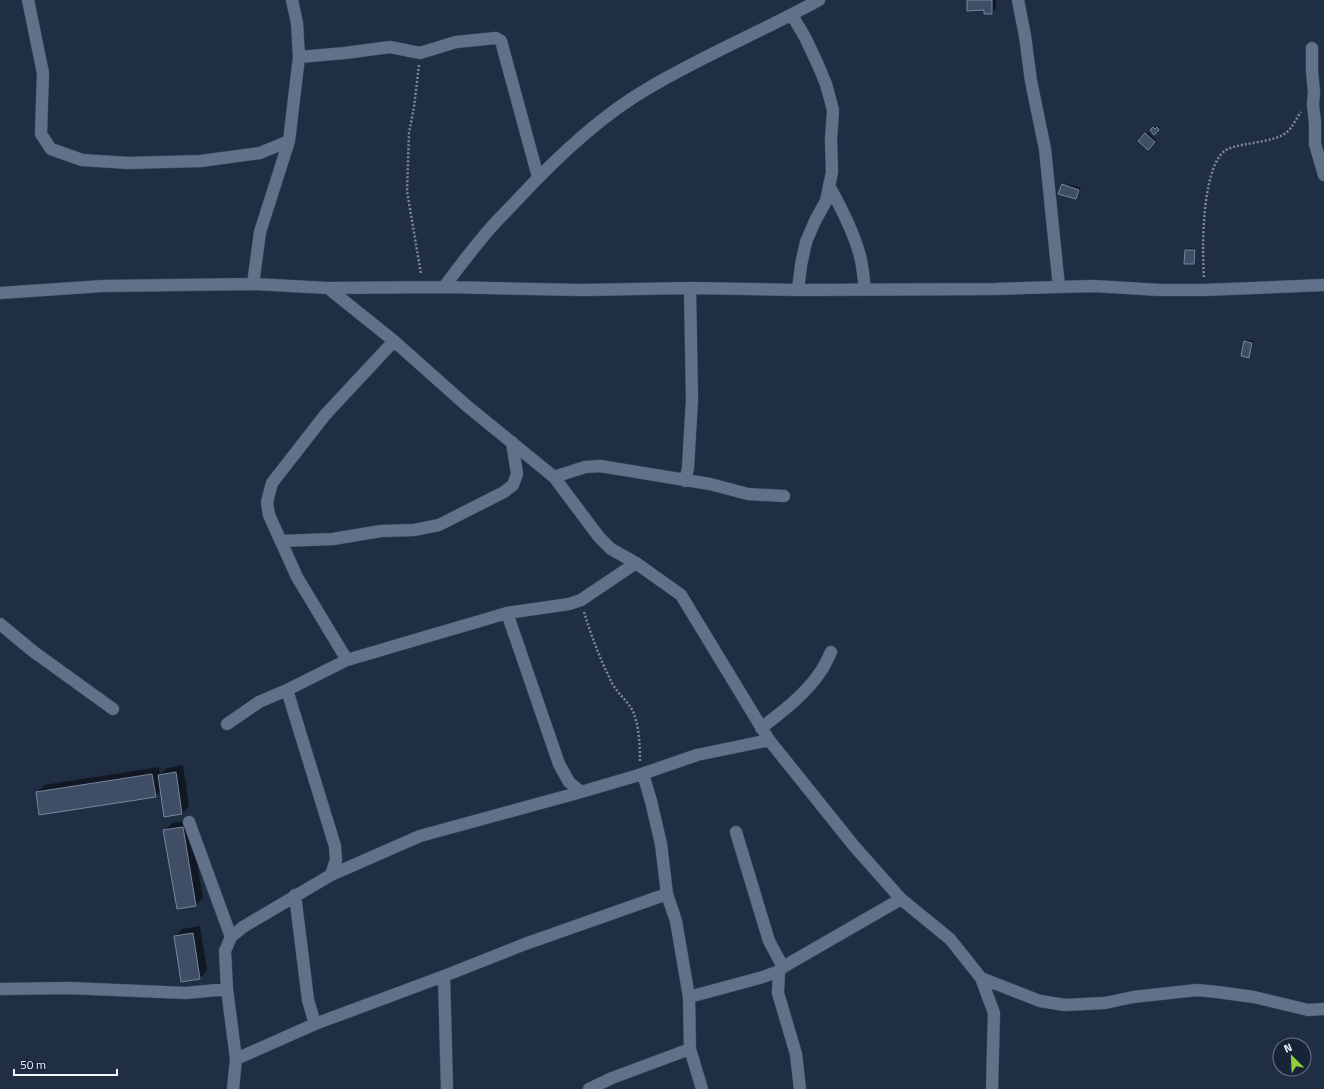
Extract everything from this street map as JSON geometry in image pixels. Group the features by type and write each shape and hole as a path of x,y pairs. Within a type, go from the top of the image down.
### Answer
{"street":[{"path":"28,0 43,73 41,134 51,149 82,160 128,163 194,161 260,153 289,141"},
{"path":"253,284 260,232 289,141 300,57 297,23 292,0"},
{"path":"444,287 488,231 538,177 593,128 616,110 647,89 819,0"},
{"path":"1018,0 1025,36 1031,81 1045,149 1059,287"},
{"path":"792,15 815,58 826,84 833,110 832,172 826,201 806,242 798,290"},
{"path":"300,57 390,47 420,53 456,42 496,38 500,41 538,177"},
{"path":"1312,48 1315,144 1324,175"},
{"path":"829,186 839,203 853,235 860,258 865,290"},
{"path":"0,293 103,286 253,284 328,288 444,287 583,290 690,288 798,290 995,289 1093,286 1160,290 1204,290 1324,285"},
{"path":"328,288 394,341 467,406 554,477 598,537 611,549 636,563 681,595 768,740 854,846 901,900 950,939 981,978 994,1014 992,1089"},
{"path":"685,481 688,468 692,399 690,288"},
{"path":"347,660 298,578 269,515 267,502 272,483 325,415 394,341"},
{"path":"281,541 333,539 380,531 414,530 439,525 504,492 513,485 517,474 512,442"},
{"path":"554,477 585,467 600,466 710,484 748,494 784,496"},
{"path":"227,724 259,702 287,690 347,660 507,614 569,604 581,600 636,563"},
{"path":"507,614 559,764 569,782 581,792"},
{"path":"0,624 34,652 112,709"},
{"path":"761,728 786,709 808,687 821,671 831,652"},
{"path":"287,690 335,846 336,860 331,875"},
{"path":"232,1089 236,1059 227,989 225,951 230,937 243,926 331,875 420,836 581,792 697,755 768,740"},
{"path":"641,774 651,801 661,844 667,894 676,921 689,997 690,1049 702,1089"},
{"path":"189,822 230,937"},
{"path":"736,832 769,941 781,969 778,993 796,1054 800,1089"},
{"path":"236,1059 315,1024 525,944 667,894"},
{"path":"296,895 308,1000 315,1024"},
{"path":"689,997 763,977 781,969 901,900"},
{"path":"444,976 447,1089"},
{"path":"981,978 1040,1001 1065,1005 1105,1003 1133,997 1197,990 1254,997 1308,1010 1324,1009"},
{"path":"0,989 69,988 186,993 227,989"},
{"path":"589,1089 612,1078 690,1049"}],"path":[{"path":"420,53 414,107 409,133 407,192 423,287"},
{"path":"1204,290 1203,247 1206,200 1212,175 1220,157 1227,150 1280,136 1286,133 1304,107 1313,100"},
{"path":"581,600 594,640 611,682 629,705 635,716 640,750 641,774"}],"building":[{"path":"967,0 992,0 992,14 984,14 984,10 967,11"},
{"path":"1153,127 1155,129 1157,127 1159,130 1154,135 1150,130"},
{"path":"1145,133 1155,142 1148,150 1138,141"},
{"path":"1062,184 1079,190 1076,199 1058,194"},
{"path":"1185,250 1195,250 1194,264 1184,264"},
{"path":"1244,341 1252,343 1249,358 1241,356"},
{"path":"176,772 182,814 164,817 158,775"},
{"path":"152,774 156,797 39,815 36,792"},
{"path":"183,827 196,906 177,909 163,830"},
{"path":"193,933 200,979 181,982 174,936"}]}
